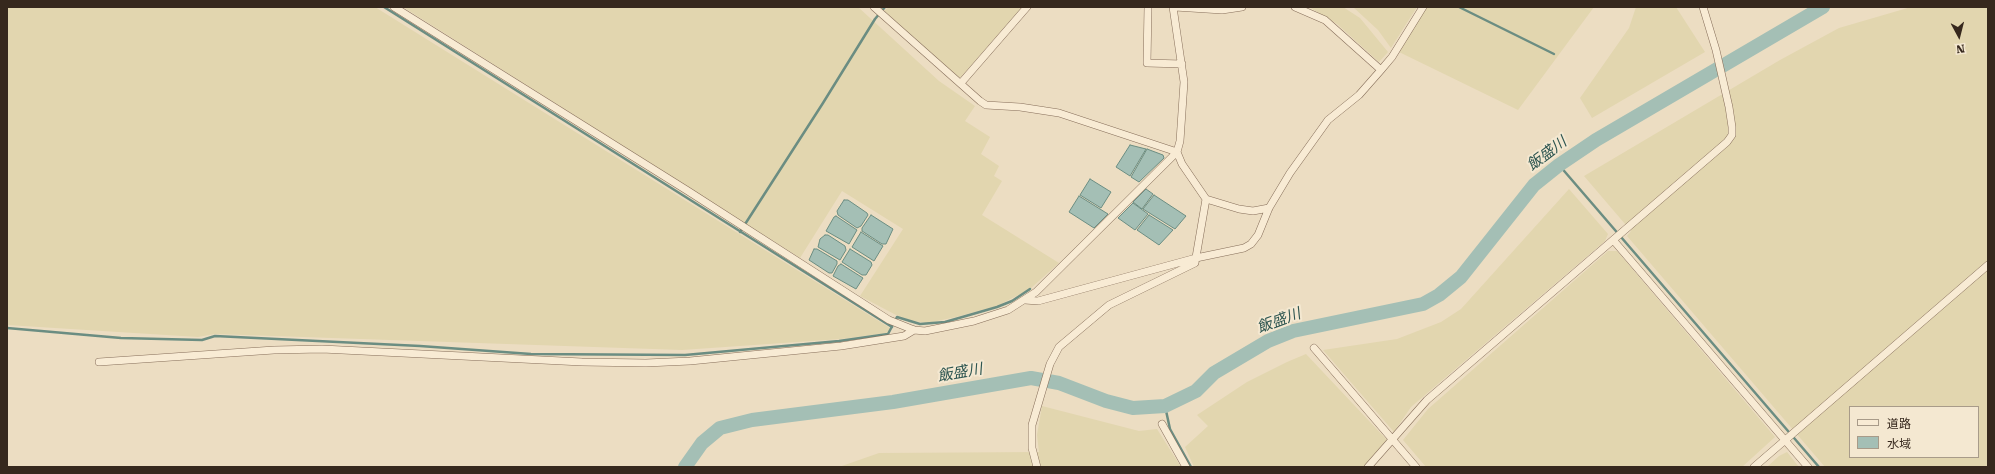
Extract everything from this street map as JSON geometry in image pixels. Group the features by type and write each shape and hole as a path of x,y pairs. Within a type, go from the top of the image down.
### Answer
{"street":[{"path":"394,7 688,191 889,320 914,330 935,330 974,321 1008,310 1036,292 1177,152 1180,141 1184,96 1182,64 1174,7 1222,10 1242,7"},
{"path":"874,7 986,105 1020,107 1059,113 1177,152 1182,164 1206,199 1239,209 1253,211 1269,208"},
{"path":"960,83 1027,7"},
{"path":"1148,7 1147,63 1182,64"},
{"path":"1295,7 1325,20 1381,70"},
{"path":"1025,300 1038,301 1196,258 1244,248 1251,244 1258,235 1269,208 1290,173 1328,120 1358,95 1392,57 1423,7"},
{"path":"1368,467 1393,441 1427,400 1727,142 1732,135 1732,127 1716,50 1703,7"},
{"path":"1037,467 1032,448 1032,425 1038,400 1050,364 1059,347 1104,308 1122,297 1195,263 1206,199"},
{"path":"1614,240 1786,439 1808,467"},
{"path":"1754,467 1988,265"},
{"path":"99,362 274,350 322,349 582,362 646,363 698,360 841,346 904,336 914,330"},
{"path":"1314,348 1416,467"},
{"path":"1162,424 1186,467"}],"shaded area":[{"path":"7,7 375,7 890,328 888,333 841,339 682,350 215,334 198,337 7,325"},
{"path":"403,7 858,7 939,81 975,106 965,121 990,137 981,154 999,166 994,176 1002,181 982,215 1059,263 1030,289 997,306 928,323 913,321 896,315 860,296 903,229 842,191 800,258"},
{"path":"889,7 1022,7 961,77 957,77 884,11"},
{"path":"1309,7 1343,7 1360,18 1388,52 1379,62 1337,24"},
{"path":"1353,7 1417,7 1391,48 1378,30"},
{"path":"1427,7 1594,7 1518,110 1399,52"},
{"path":"1636,7 1676,7 1705,52 1592,118 1580,98 1629,28"},
{"path":"1911,7 1988,7 1988,467 1825,467 1627,236 1631,231 1584,176 1780,60 1839,28"},
{"path":"1569,189 1608,234 1605,241 1411,407 1394,432 1323,350 1397,339 1441,322 1461,309"},
{"path":"1608,251 1617,251 1775,437 1742,467 1426,467 1403,440 1428,409"},
{"path":"1306,354 1387,440 1363,467 1194,467 1185,447 1208,426 1197,415 1247,382"},
{"path":"1042,406 1139,431 1157,429 1181,467 839,467 879,453 1039,452 1037,435"},
{"path":"1787,452 1799,467 1767,467 1779,456"}],"water":[{"path":"1130,145 1146,149 1130,176 1116,167"},
{"path":"1147,149 1163,155 1164,158 1139,182 1131,177"},
{"path":"1090,179 1111,192 1101,208 1080,195"},
{"path":"1146,189 1153,194 1142,209 1133,202"},
{"path":"1154,195 1186,216 1175,229 1143,209"},
{"path":"1079,196 1108,214 1094,228 1069,212"},
{"path":"844,200 848,200 867,213 868,215 861,226 857,228 838,215 837,211"},
{"path":"1133,203 1148,214 1135,230 1118,218"},
{"path":"871,215 893,229 886,244 882,244 862,231 862,228"},
{"path":"1149,215 1173,230 1159,245 1137,230"},
{"path":"836,216 857,230 849,244 826,231"},
{"path":"861,232 883,246 874,261 852,247"},
{"path":"825,235 828,235 845,246 846,250 840,260 818,247 820,239"},
{"path":"814,249 817,249 837,261 832,273 829,273 809,260"},
{"path":"850,249 871,262 872,265 866,275 862,275 842,262"},
{"path":"841,264 863,278 856,289 833,276 838,266"}],"waterway":[{"path":"384,7 892,327"},
{"path":"740,232 875,19 885,7"},
{"path":"1459,7 1554,54"},
{"name":"飯盛川","path":"685,467 702,443 720,428 752,420 893,402 1031,378 1059,383 1106,401 1133,408 1165,406 1196,391 1214,373 1268,341 1293,331 1423,304 1439,295 1461,277 1534,185 1559,165 1596,140 1823,7"},
{"path":"1559,165 1819,467"},
{"path":"7,328 121,338 202,340 215,336 420,346 531,354 685,355 839,341 888,334 897,317 920,324 945,322 997,307 1012,301 1030,289"},
{"path":"1165,406 1170,429 1191,467"}]}
